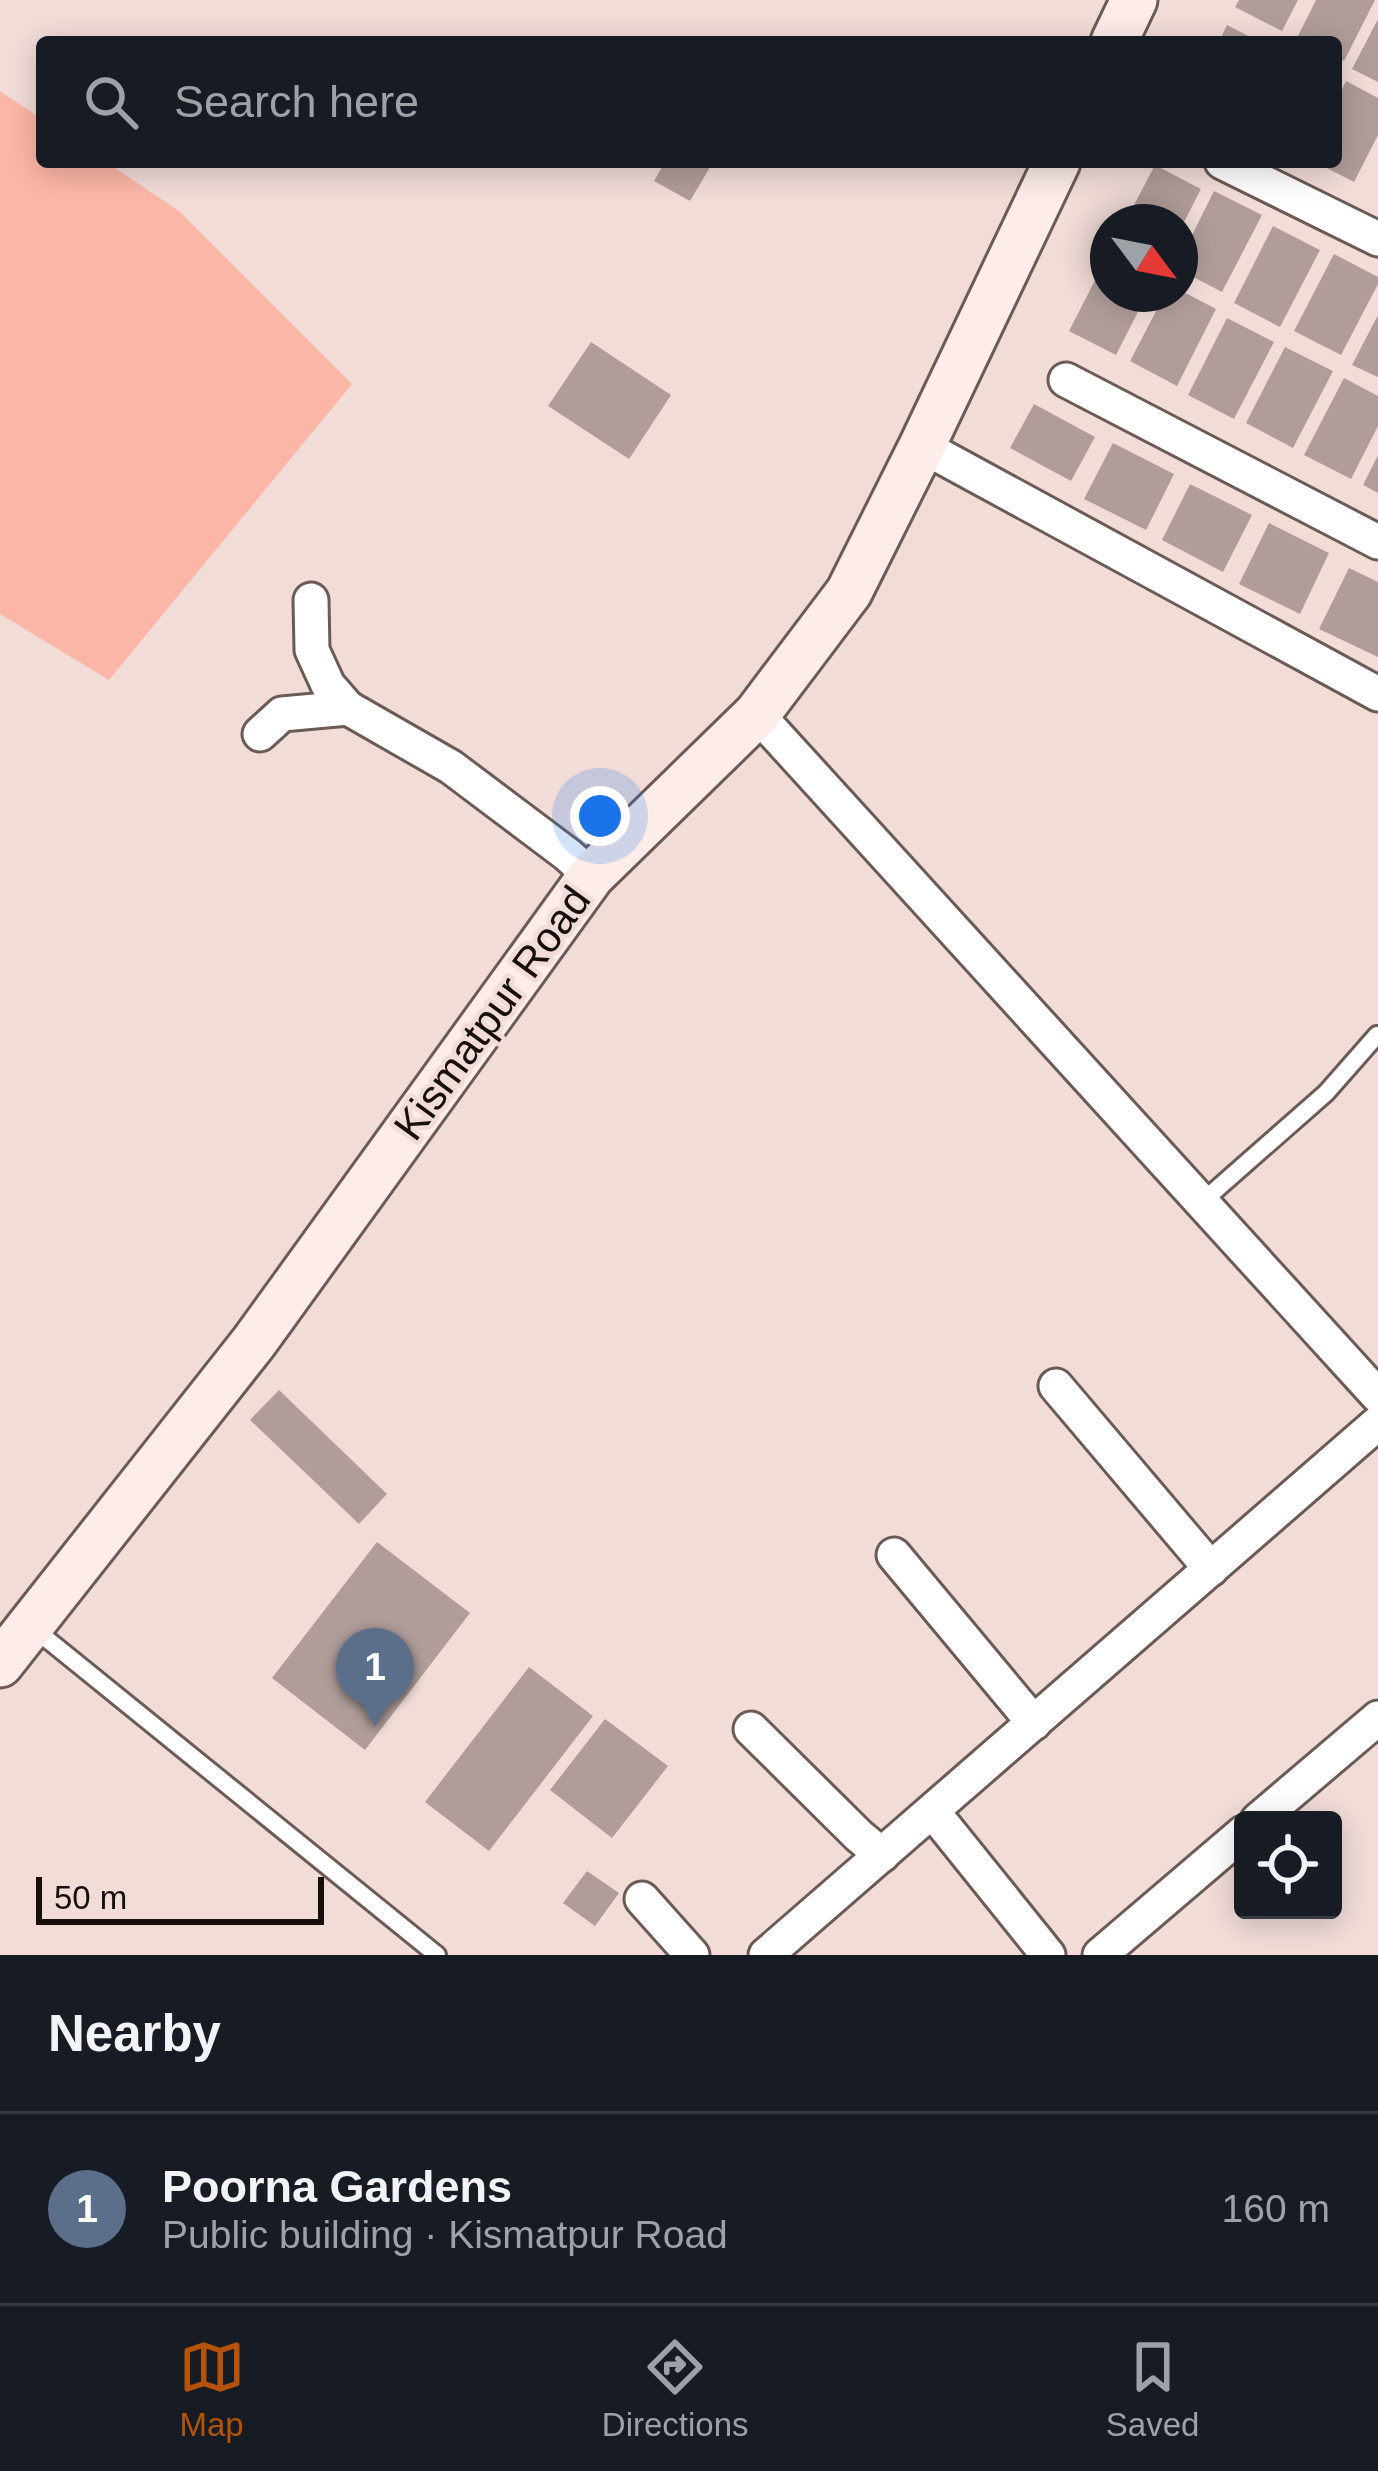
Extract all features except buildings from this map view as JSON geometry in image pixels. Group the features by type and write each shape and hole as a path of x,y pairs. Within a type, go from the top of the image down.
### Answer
{"street":[{"path":"1117,36 1134,0"},
{"name":"Kismatpur Road","path":"0,1664 254,1342 591,876 757,714 849,592 1054,168"},
{"path":"1234,168 1378,239"},
{"path":"1066,380 1378,542"},
{"path":"922,446 1378,694"},
{"path":"311,600 312,650 328,685 348,708 452,767 591,876"},
{"path":"260,734 282,714 348,708"},
{"path":"757,714 1378,1396"},
{"path":"1056,1386 1210,1569"},
{"path":"766,1955 1378,1423"},
{"path":"894,1555 1034,1723"},
{"path":"1269,1811 1378,1718"},
{"path":"751,1729 883,1855"},
{"path":"933,1812 1048,1955"},
{"path":"1100,1955 1234,1841"},
{"path":"642,1899 692,1955"}],"lane":[{"path":"1202,1202 1326,1093 1377,1035"},
{"path":"32,1627 437,1955"}],"shaded area":[{"path":"0,91 36,115 36,168 115,168 179,211 352,384 109,680 0,614"}],"place":[{"name":"Poorna Gardens","path":"375,1727"}]}
